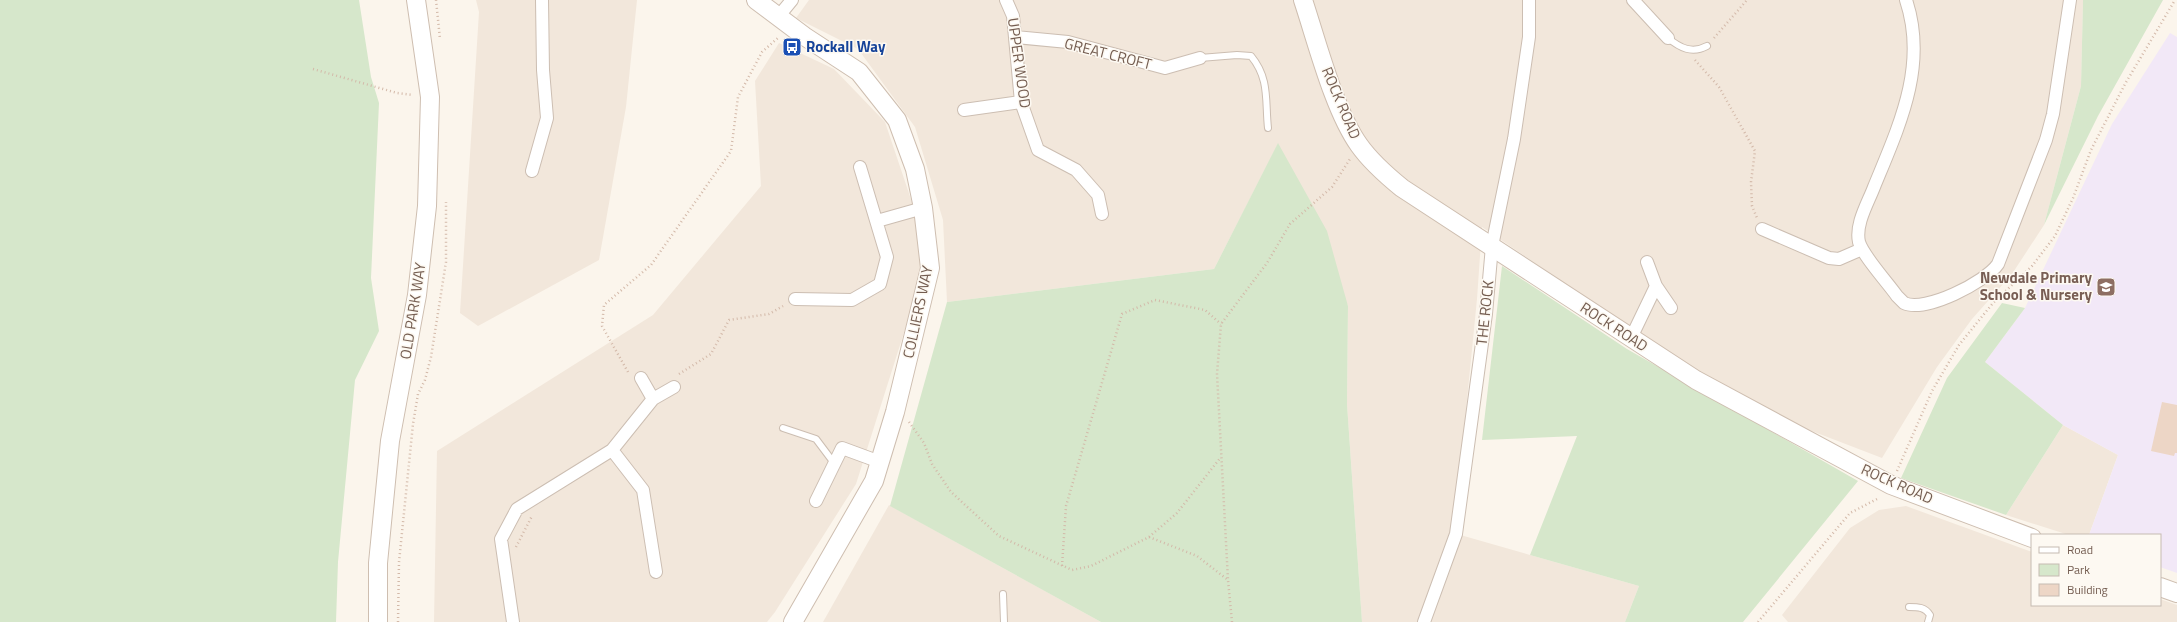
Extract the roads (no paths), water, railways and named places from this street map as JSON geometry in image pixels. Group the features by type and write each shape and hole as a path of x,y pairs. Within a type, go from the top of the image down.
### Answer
{"street":[{"name":"OLD PARK WAY","path":"378,622 378,563 390,441 417,296 427,206 430,97 416,0"},
{"path":"532,171 547,118 543,70 542,0"},
{"name":"COLLIERS WAY","path":"756,0 785,22 858,72 897,120 916,169 923,208 930,268 895,412 874,481 793,622"},
{"path":"785,22 792,0"},
{"name":"UPPER WOOD","path":"1006,0 1013,16 1022,102 1038,150 1076,170 1098,195 1102,214"},
{"name":"ROCK ROAD","path":"1303,0 1334,91 1359,145 1376,165 1395,182 1696,380 1891,485 2031,538"},
{"name":"THE ROCK","path":"1424,622 1456,534 1486,314 1492,246 1514,139 1529,37 1529,0"},
{"path":"1633,0 1668,38"},
{"path":"1906,0 1913,21 1914,51 1912,78 1899,127 1861,218 1858,235 1862,249 1897,296 1904,303 1912,304 1924,304 1947,296 1981,280 1992,272 1998,264 2046,140 2054,114 2070,0"},
{"name":"GREAT CROFT","path":"1015,37 1068,42 1165,68 1200,58"},
{"path":"964,110 1022,102"},
{"path":"795,299 852,300 880,284 887,257 860,167"},
{"path":"877,221 923,208"},
{"path":"1762,229 1829,258 1839,259 1862,249"},
{"path":"1647,262 1656,286 1671,308"},
{"path":"1631,338 1656,286"},
{"path":"641,378 653,399"},
{"path":"513,622 501,539 517,509 612,450 653,399 674,387"},
{"path":"816,501 842,448 880,462"},
{"path":"612,450 643,490 656,572"},
{"path":"2161,587 2177,593"}],"lane":[{"path":"1668,38 1686,50 1701,49 1707,46"},
{"path":"1200,58 1237,55 1251,56 1261,68 1266,86 1268,128"},
{"path":"784,428 816,439 834,463"},
{"path":"1003,594 1004,622"},
{"path":"1909,607 1922,608 1927,611 1930,615 1928,622"}],"place":[{"name":"Rockall Way","path":"792,47"},
{"name":"Newdale Primary School & Nursery","path":"2106,287"}]}
